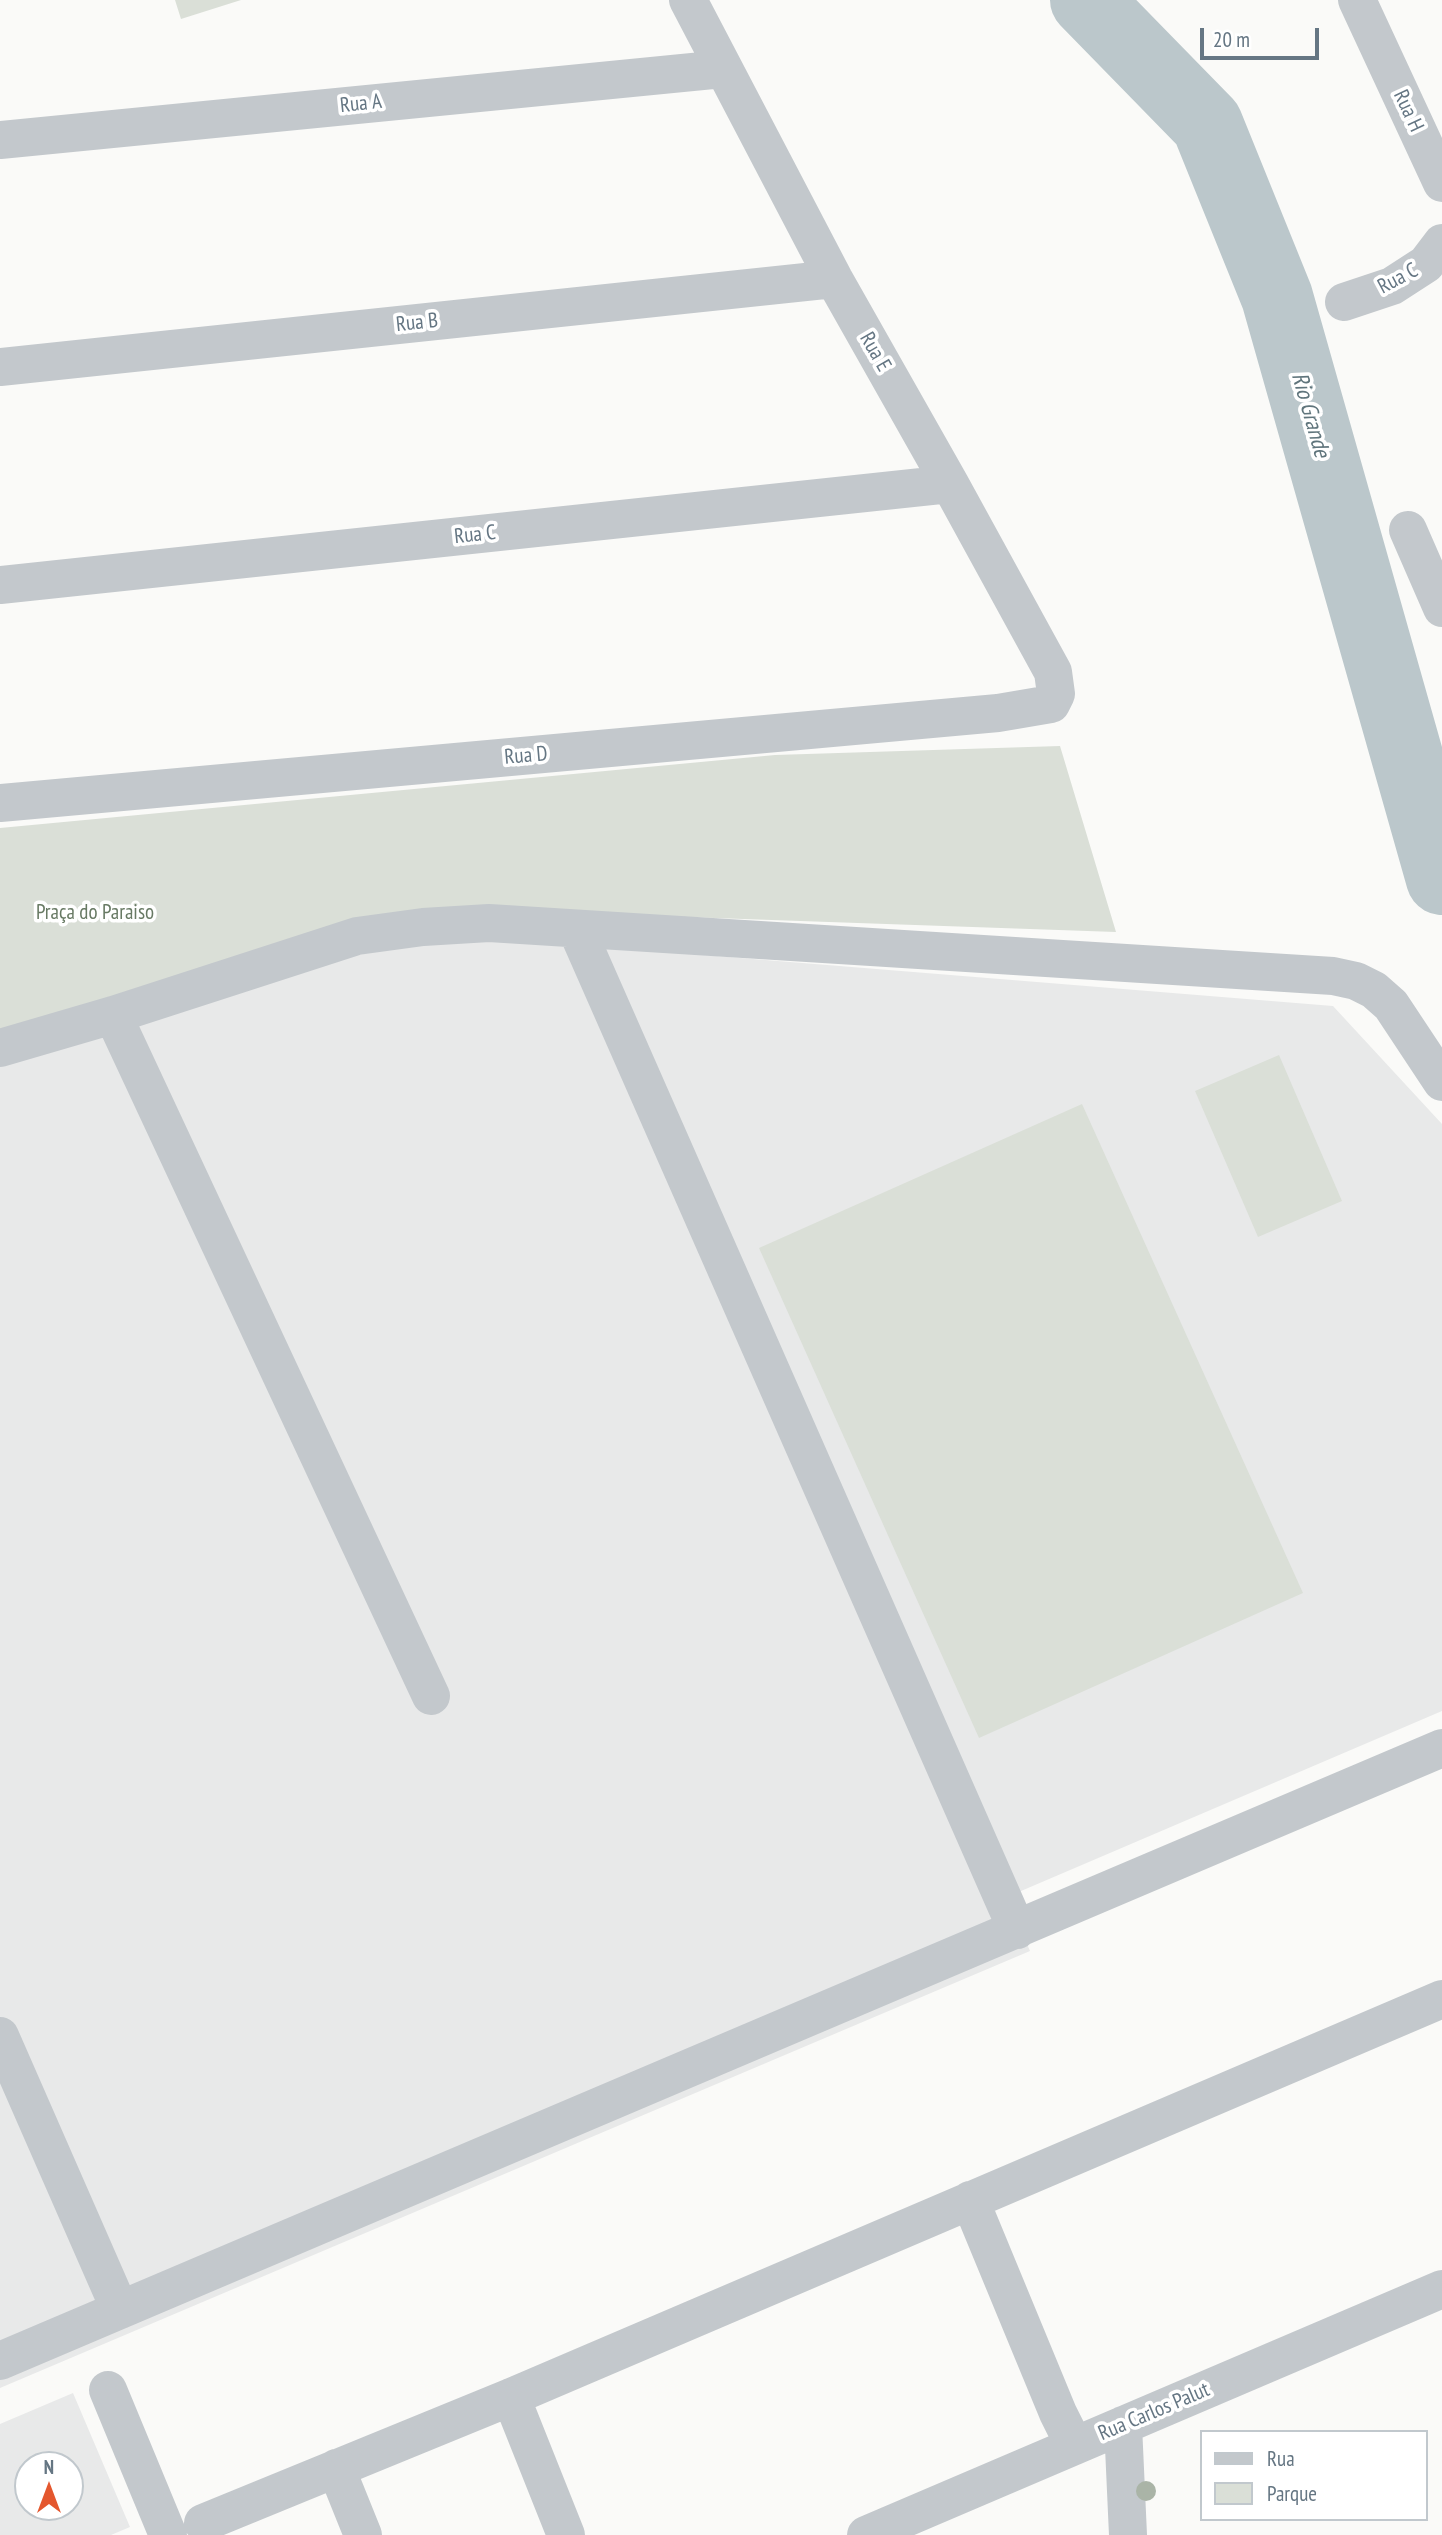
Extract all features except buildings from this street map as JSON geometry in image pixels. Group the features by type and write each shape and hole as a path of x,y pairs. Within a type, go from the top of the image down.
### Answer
{"street":[{"name":"Rua E","path":"688,0 834,279 1053,672 1056,694 1051,704"},
{"name":"Rua H","path":"1357,0 1442,183"},
{"name":"Rua A","path":"0,140 723,69"},
{"name":"Rua C","path":"1344,302 1392,286 1426,264 1442,243"},
{"name":"Rua B","path":"0,367 834,279"},
{"name":"Rua C","path":"0,585 950,484"},
{"path":"1408,530 1442,608"},
{"name":"Rua D","path":"0,803 998,713 1051,704"},
{"path":"0,1048 113,1015 357,936 423,927 489,923 1333,976 1356,981 1374,990 1391,1005 1442,1082"},
{"path":"577,930 1017,1930"},
{"path":"113,1015 431,1696"},
{"path":"0,2361 1442,1748"},
{"path":"108,2390 186,2529 511,2397 970,2200 1440,2006"},
{"path":"0,2036 120,2310"},
{"path":"970,2200 1058,2413 1074,2445"},
{"name":"Rua Carlos Palut","path":"866,2535 1442,2289"},
{"path":"511,2397 566,2535"},
{"path":"1123,2425 1129,2535"},
{"path":"336,2468 363,2535"}],"shaded area":[{"path":"430,906 605,947 1333,1006 1442,1124 1442,1711 1007,1897 1030,1951 0,2388 0,1043"},
{"path":"73,2393 130,2527 111,2535 0,2535 0,2424"}],"green space":[{"path":"175,0 241,0 181,19"},
{"name":"Praça do Paraiso","path":"1060,746 1116,932 456,909 0,1043 0,828 775,755"},
{"path":"1279,1055 1342,1201 1258,1237 1195,1091"},
{"path":"1082,1104 1303,1593 979,1738 759,1248"}],"waterway":[{"name":"Rio Grande","path":"1086,0 1207,124 1277,297 1442,879"}]}
